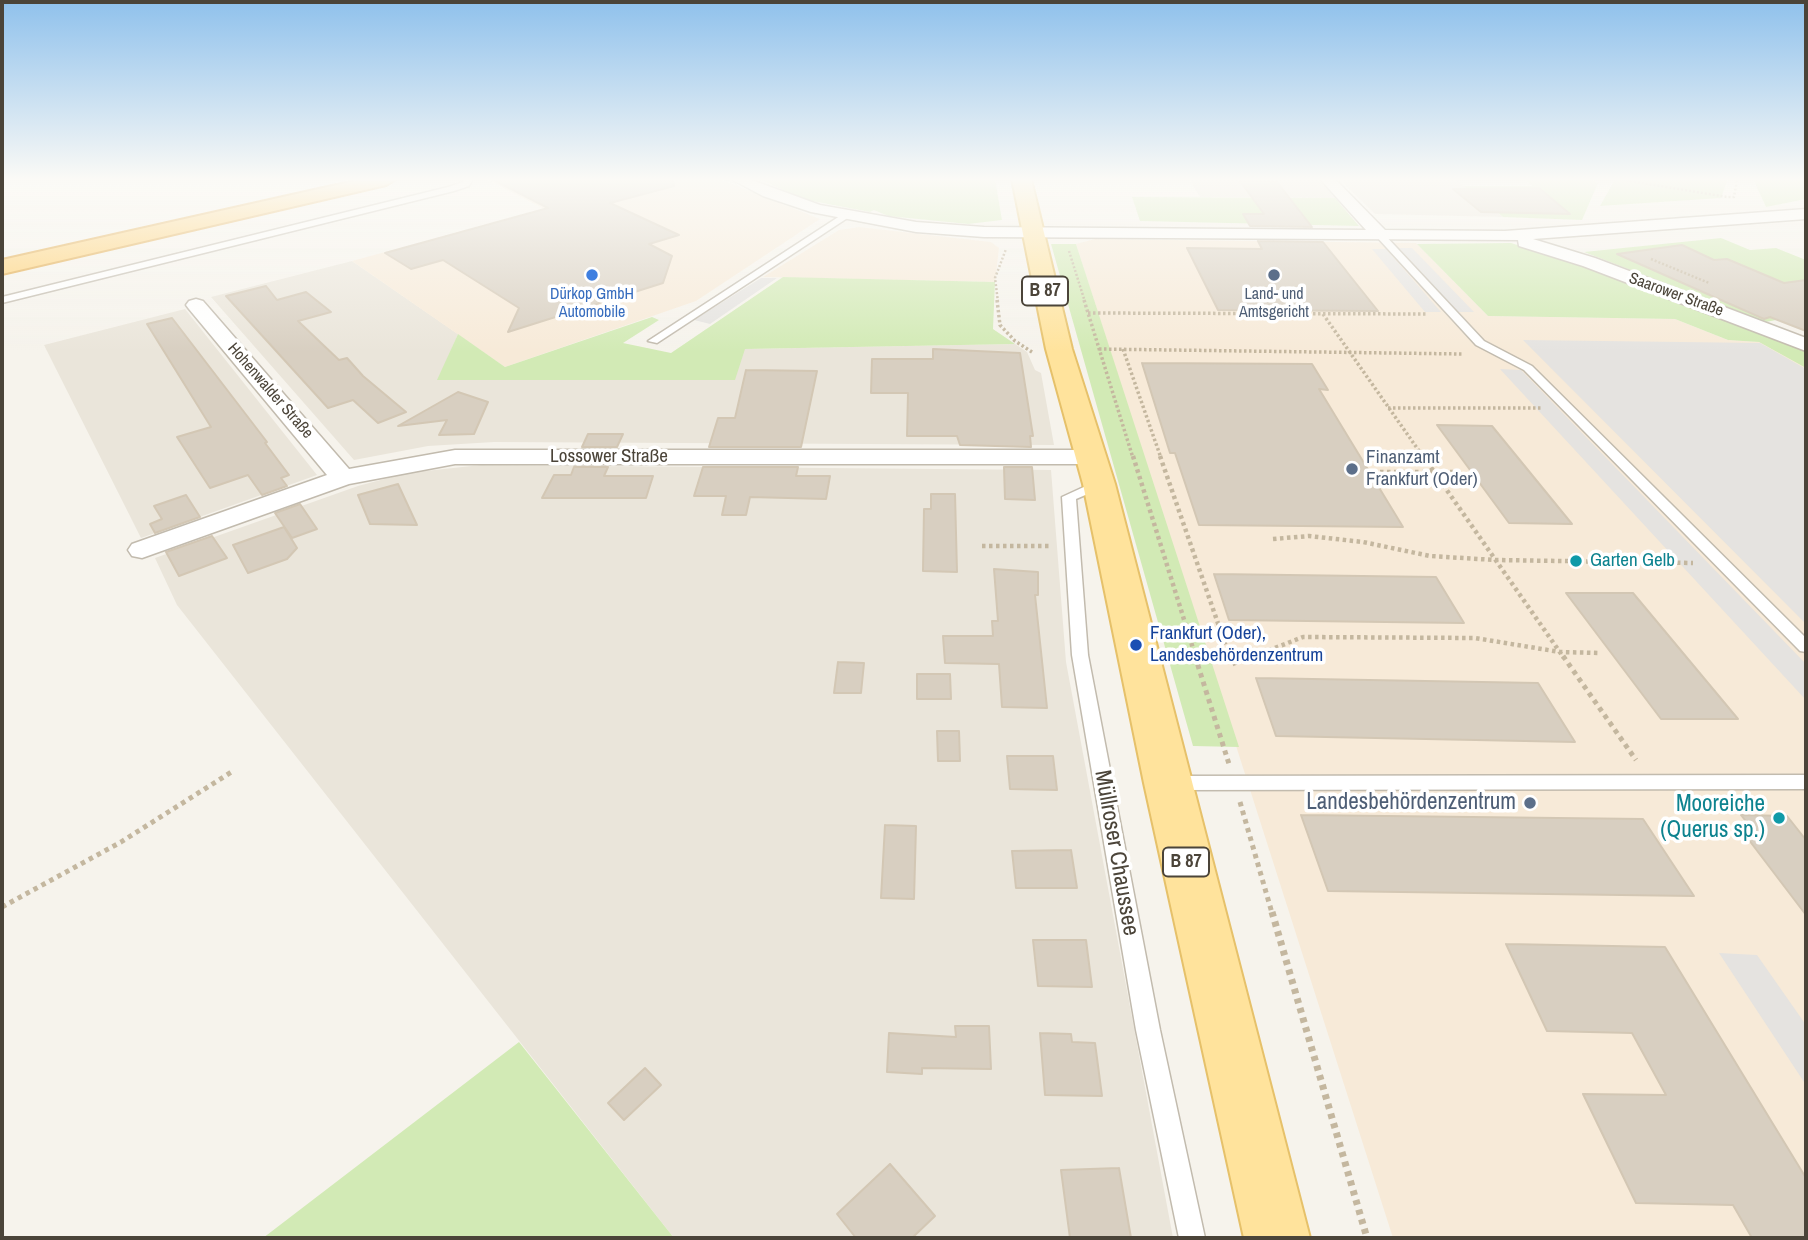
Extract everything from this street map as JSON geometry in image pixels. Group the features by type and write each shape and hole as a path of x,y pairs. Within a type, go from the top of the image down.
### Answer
{"highway":[{"path":"2,249 70,237"},
{"path":"2,255 83,237"},
{"path":"2,267 132,237"}],"main road":[{"name":"B 87","path":"1032,237 1059,349 1095,471 1276,1238"}],"street":[{"name":"Saarower Straße","path":"1508,237 1589,262 1806,345"},
{"name":"Hohenwalder Straße","path":"196,305 343,478"},
{"name":"Lossower Straße","path":"142,550 343,478 429,461 476,456 1095,471"}],"lane":[{"path":"2,300 255,237"},
{"path":"653,341 813,237"},
{"path":"1382,237 1480,343 1528,368 1806,647"},
{"name":"Müllroser Chaussee","path":"1095,471 1069,497 1083,669 1148,1030 1192,1238"},
{"path":"1167,782 1806,782"}],"path":[{"path":"1006,248 995,278 1000,325 1015,341 1035,354"},
{"path":"1069,248 1235,783 1367,1238"},
{"path":"1088,313 1453,314"},
{"path":"1323,314 1652,783"},
{"path":"1099,349 1499,355"},
{"path":"1123,349 1232,664 1303,637 1475,638 1560,653 1600,653"},
{"path":"1388,408 1567,408"},
{"path":"1380,472 1460,472"},
{"path":"1273,539 1310,536 1363,542 1430,556 1495,560 1723,563"},
{"path":"982,546 1072,546"},
{"path":"2,907 121,842 233,771"}],"shaded area":[{"path":"441,237 793,237 696,301 505,367 352,261"},
{"path":"828,237 946,237 991,242 999,248 995,282 763,277"},
{"name":"Landesbehördenzentrum","path":"1095,239 1416,243 1488,316 1675,319 1728,340 1759,342 1806,368 1806,1238 1393,1238 1076,244"},
{"path":"1399,248 1412,248 1474,312 1458,312"},
{"path":"1372,249 1386,249 1441,312 1425,312"},
{"path":"352,261 458,334 438,380 744,349 1015,344 1027,352 1035,370 1041,373 1054,445 494,442 428,446 354,460 211,297"},
{"path":"761,278 777,278 710,324 694,320"},
{"path":"185,309 317,475 141,538 44,345"},
{"path":"1523,340 1760,343 1806,369 1806,624"},
{"path":"1500,369 1521,370 1806,664 1806,700"},
{"path":"481,465 1051,470 1066,662 1173,1238 674,1238 177,605 155,558 358,486 407,473"},
{"path":"1719,953 1757,955 1806,1025 1806,1085"}],"green space":[{"path":"1721,238 1750,250 1776,248 1806,260 1806,314 1766,322 1584,252"},
{"path":"1511,243 1573,262 1806,352 1806,368 1759,342 1728,340 1675,319 1488,316 1417,244"},
{"path":"1051,244 1076,244 1239,747 1193,746"},
{"path":"783,277 995,282 993,329 1015,344 745,349 735,380 437,380 458,334 505,367 652,317 659,320 623,343 671,353"},
{"path":"519,1042 674,1238 263,1238"}],"building":[{"path":"443,237 673,237 649,244 672,256 663,283 508,332 519,308 443,260 411,269 385,253"},
{"name":"Land- und Amtsgericht","path":"1258,241 1323,242 1378,311 1218,310 1187,248 1262,249"},
{"path":"1682,245 1714,260 1727,259 1784,283 1806,280 1806,331 1770,317 1764,319 1617,254"},
{"path":"266,286 277,300 306,292 331,312 298,321 339,360 347,358 363,376 406,412 378,423 353,400 328,408 226,296"},
{"path":"172,318 267,442 265,443 289,475 281,478 287,486 262,495 248,475 210,488 177,437 211,427 147,324"},
{"path":"933,349 1020,353 1033,436 1030,436 1031,447 960,445 957,436 907,436 908,393 871,393 872,359 933,359"},
{"path":"1142,363 1312,364 1328,390 1319,389 1403,527 1199,525 1175,453 1170,453"},
{"path":"746,370 817,371 801,447 709,447 718,418 735,418"},
{"path":"458,392 488,402 474,434 439,435 447,420 398,426"},
{"path":"1437,425 1492,426 1572,524 1509,523"},
{"path":"588,434 623,434 617,447 582,447"},
{"path":"574,467 608,467 604,476 653,476 646,498 542,498 554,475 571,475"},
{"path":"703,467 798,467 796,476 830,476 826,499 750,497 746,515 722,515 726,496 694,496"},
{"path":"1004,467 1032,467 1035,500 1005,499"},
{"path":"398,484 417,525 370,524 358,495"},
{"path":"931,494 955,494 957,572 923,571 924,509 931,509"},
{"path":"186,495 200,517 155,533 150,524 162,519 154,506"},
{"path":"300,504 317,529 292,538 275,513"},
{"path":"284,527 297,548 287,559 248,573 233,545"},
{"path":"212,536 227,558 179,576 166,552"},
{"path":"994,569 1038,572 1038,595 1035,595 1047,708 1002,707 999,664 945,663 943,636 993,636 992,621 998,621"},
{"path":"1214,574 1436,577 1464,623 1229,620"},
{"path":"1566,593 1633,593 1738,719 1661,719"},
{"path":"838,662 864,663 861,693 834,693"},
{"path":"917,674 950,674 951,699 917,699"},
{"path":"1256,678 1538,683 1575,742 1276,736"},
{"path":"937,731 959,731 960,761 938,761"},
{"path":"1007,756 1053,756 1057,790 1010,789"},
{"path":"1301,815 1643,819 1694,896 1328,891"},
{"path":"1741,815 1787,816 1806,840 1806,915 1736,823 1748,824"},
{"path":"885,825 916,826 914,899 881,898"},
{"path":"1071,850 1077,888 1016,888 1012,851"},
{"path":"1033,940 1086,940 1092,987 1038,986"},
{"path":"1506,944 1665,947 1806,1178 1806,1238 1752,1238 1733,1205 1636,1203 1583,1094 1666,1095 1632,1033 1547,1031"},
{"path":"955,1026 989,1026 991,1069 922,1068 922,1074 887,1072 889,1033 956,1037"},
{"path":"1040,1033 1071,1034 1072,1042 1095,1043 1102,1096 1045,1095"},
{"path":"645,1068 661,1085 624,1120 608,1103"},
{"path":"890,1164 935,1216 912,1238 856,1238 837,1214"},
{"path":"1119,1168 1131,1238 1070,1238 1061,1170"}],"place":[{"name":"Dürkop GmbH Automobile","path":"592,275"},
{"name":"Land- und Amtsgericht","path":"1274,275"},
{"name":"Finanzamt Frankfurt (Oder)","path":"1352,469"},
{"name":"Garten Gelb","path":"1576,561"},
{"name":"Frankfurt (Oder), Landesbehördenzentrum","path":"1136,645"},
{"name":"Landesbehördenzentrum","path":"1530,803"},
{"name":"Mooreiche (Querus sp.)","path":"1779,818"}]}
